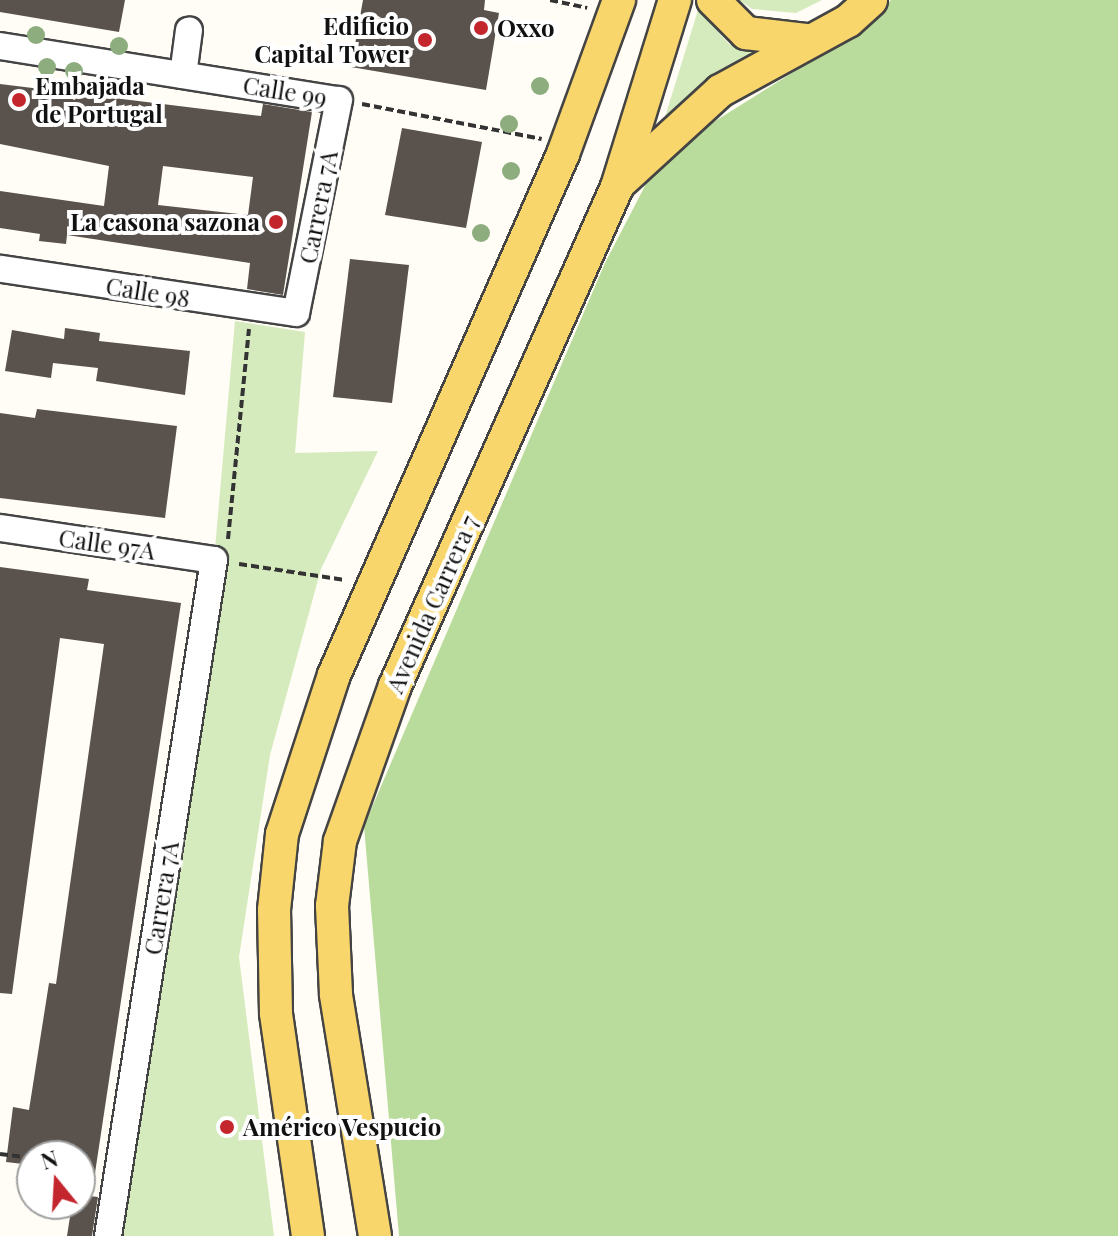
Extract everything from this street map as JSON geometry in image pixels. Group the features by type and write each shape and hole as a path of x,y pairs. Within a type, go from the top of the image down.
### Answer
{"main road":[{"name":"Avenida Carrera 7","path":"375,1236 336,994 332,906 340,841 395,686 617,187 675,0"},
{"path":"713,0 730,22 766,40 828,33"},
{"path":"617,187 659,141 720,91 828,33 871,0"},
{"path":"308,1236 276,1013 276,875 314,730 563,154 598,57 604,3"}],"street":[{"path":"183,75 189,30"},
{"name":"Calle 99","path":"0,46 339,100"},
{"name":"Carrera 7A","path":"296,313 339,100"},
{"name":"Calle 98","path":"0,269 251,309 296,313"},
{"name":"Calle 97A","path":"0,528 222,556"},
{"name":"Carrera 7A","path":"108,1236 222,556"}],"path":[{"path":"550,0 604,3"},
{"name":"Calle 99","path":"339,100 540,137 563,154"},
{"path":"251,309 222,556 375,585"}],"green space":[{"path":"739,0 822,0 796,13 752,9"},
{"path":"891,0 1118,0 1118,1236 399,1236 364,826 605,263 661,155 843,41"},
{"path":"698,10 729,44 767,55 701,87 665,117"},
{"path":"235,321 305,332 295,453 378,451 321,569 270,755 239,957 274,1236 108,1236 214,560"}],"building":[{"path":"0,0 125,0 119,32 0,12"},
{"name":"Edificio Capital Tower","path":"363,0 485,0 484,10 499,13 486,90 351,67"},
{"path":"0,84 261,116 263,104 312,112 283,295 247,289 250,263 67,235 66,244 39,241 40,234 0,228 0,191 104,206 109,166 0,144","holes":["163,166 253,177 248,215 158,205"]},
{"path":"402,128 482,142 466,228 385,215"},
{"path":"350,259 409,265 392,403 333,397"},
{"path":"65,328 100,333 99,341 190,351 185,395 96,381 98,368 53,363 51,378 5,371 12,330 64,339"},
{"path":"37,409 177,426 165,518 0,498 0,413 35,418"},
{"path":"0,567 89,579 87,590 181,603 96,1166 96,1140 16,1140 16,1163 6,1162 13,1107 29,1110 49,983 56,984 104,644 60,638 12,994 0,993"},
{"path":"70,1220 94,1220 92,1236 67,1236"}],"place":[{"name":"Oxxo","path":"481,28"},
{"name":"Edificio Capital Tower","path":"425,40"},
{"name":"Embajada de Portugal","path":"19,100"},
{"name":"La casona sazona","path":"276,222"},
{"name":"Américo Vespucio","path":"227,1127"}]}
